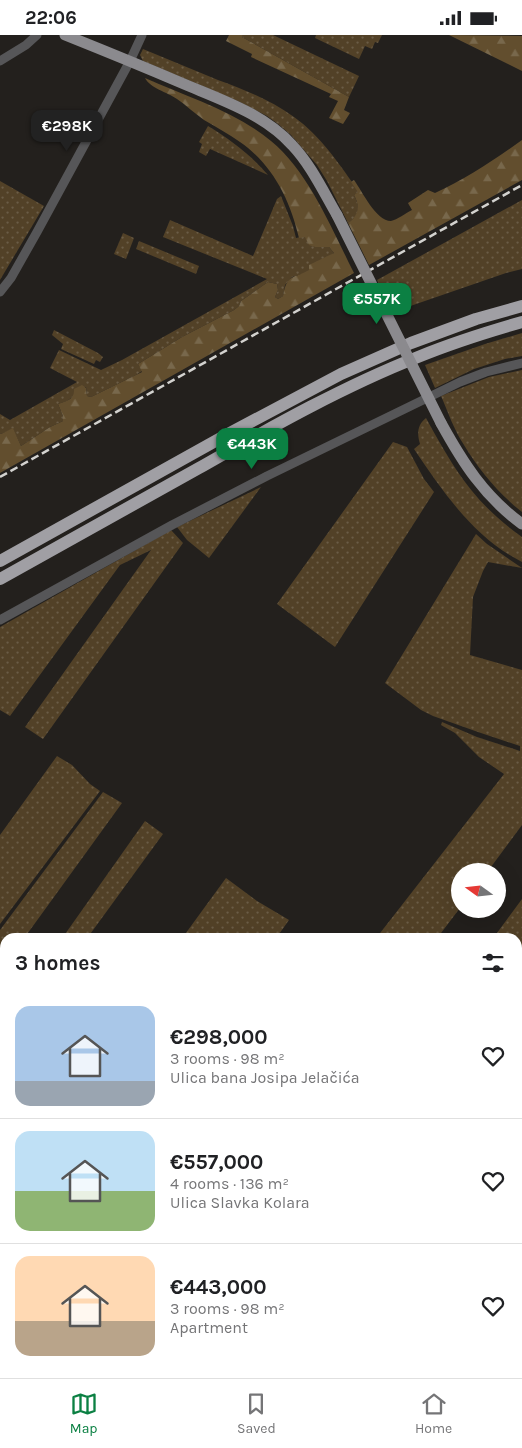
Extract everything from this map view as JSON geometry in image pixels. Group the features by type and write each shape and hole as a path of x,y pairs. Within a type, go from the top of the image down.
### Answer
{"highway":[{"path":"0,561 253,420 341,374 411,343 476,319 522,306"},
{"path":"0,579 318,403 418,357 482,333 522,322"}],"main road":[{"path":"64,35 234,105 267,123 287,139 313,172 337,215 457,452 475,479 499,505 522,524"}],"street":[{"path":"0,61 26,45 37,35"},
{"path":"0,292 11,278 47,215 130,61 142,35"},
{"path":"0,620 172,525 267,476 460,382 486,372 522,363"}],"shaded area":[{"path":"243,35 273,35 359,76 349,97 242,37"},
{"path":"316,35 382,35 378,43 375,42 372,49 365,46 359,59 315,38"},
{"path":"143,49 258,96 276,105 304,125 330,151 359,192 354,195 358,207 355,217 348,223 317,165 291,135 278,124 240,102 143,61 140,55"},
{"path":"208,126 240,148 268,175 210,149 206,156 199,152 202,144 199,142"},
{"path":"0,181 44,206 0,280"},
{"path":"281,196 296,238 305,236 315,247 329,247 334,253 306,273 292,277 285,285 283,296 278,299 275,297 278,290 277,284 268,282 241,301 234,310 182,337 138,364 142,371 136,375 91,397 87,396 86,387 67,401 58,404 63,421 21,446 13,429 0,433 0,414 10,420 77,382 50,368 59,350 101,370 267,279 163,237 170,220 253,256 277,199"},
{"path":"522,200 522,269 393,312 377,280"},
{"path":"123,233 134,238 126,259 114,254"},
{"path":"139,241 199,266 196,274 136,249"},
{"path":"54,330 98,353 103,357 100,362 96,360 94,364 61,349 63,344 52,335"},
{"path":"522,333 522,356 505,359 474,369 435,388 425,365"},
{"path":"522,370 522,512 497,489 476,463 457,433 441,396 489,377"},
{"path":"426,418 466,484 491,511 522,537 522,562 505,552 474,527 448,497 414,449 420,444 419,430"},
{"path":"393,442 407,447 424,479 434,492 335,647 277,604"},
{"path":"261,487 209,558 187,540 177,527"},
{"path":"171,530 183,543 43,739 25,727 151,550 120,565 10,716 0,710 0,627"},
{"path":"476,534 487,544 522,568 488,562 473,597 470,655 522,670 522,825 494,863 451,863 452,918 441,933 380,933 504,774 479,757 455,733 441,725 442,722 477,737 520,751 520,746 433,716 421,710 385,683"},
{"path":"57,756 72,765 90,784 100,791 0,924 0,835"},
{"path":"103,792 122,803 28,933 0,933 0,930"},
{"path":"145,821 163,834 91,933 66,933"},
{"path":"226,878 257,901 289,920 280,933 186,933"},
{"path":"522,899 522,933 497,933"}],"green space":[{"path":"229,35 243,35 242,37 349,97 344,110 350,113 343,124 329,118 338,101 329,97 331,94 251,57 252,54 226,41"},
{"path":"449,35 522,36 522,71"},
{"path":"145,78 210,105 242,121 257,130 285,154 308,185 354,273 0,473 0,433 13,428 21,446 63,421 58,404 71,398 74,389 82,385 86,388 87,396 91,397 142,372 138,364 182,337 234,310 241,301 268,282 277,284 278,290 275,297 278,299 283,296 289,280 309,270 309,265 334,253 329,247 315,247 309,245 305,237 299,238 291,210 278,184 271,172 252,151 204,120 177,99 151,85"},
{"path":"522,140 522,180 369,265 348,223 356,214 358,207 354,195 358,192 351,182 354,180 370,205 380,216 385,220 391,221 412,210 408,203 428,190 435,193 458,182"}],"railway":[{"path":"0,477 522,185"}]}
